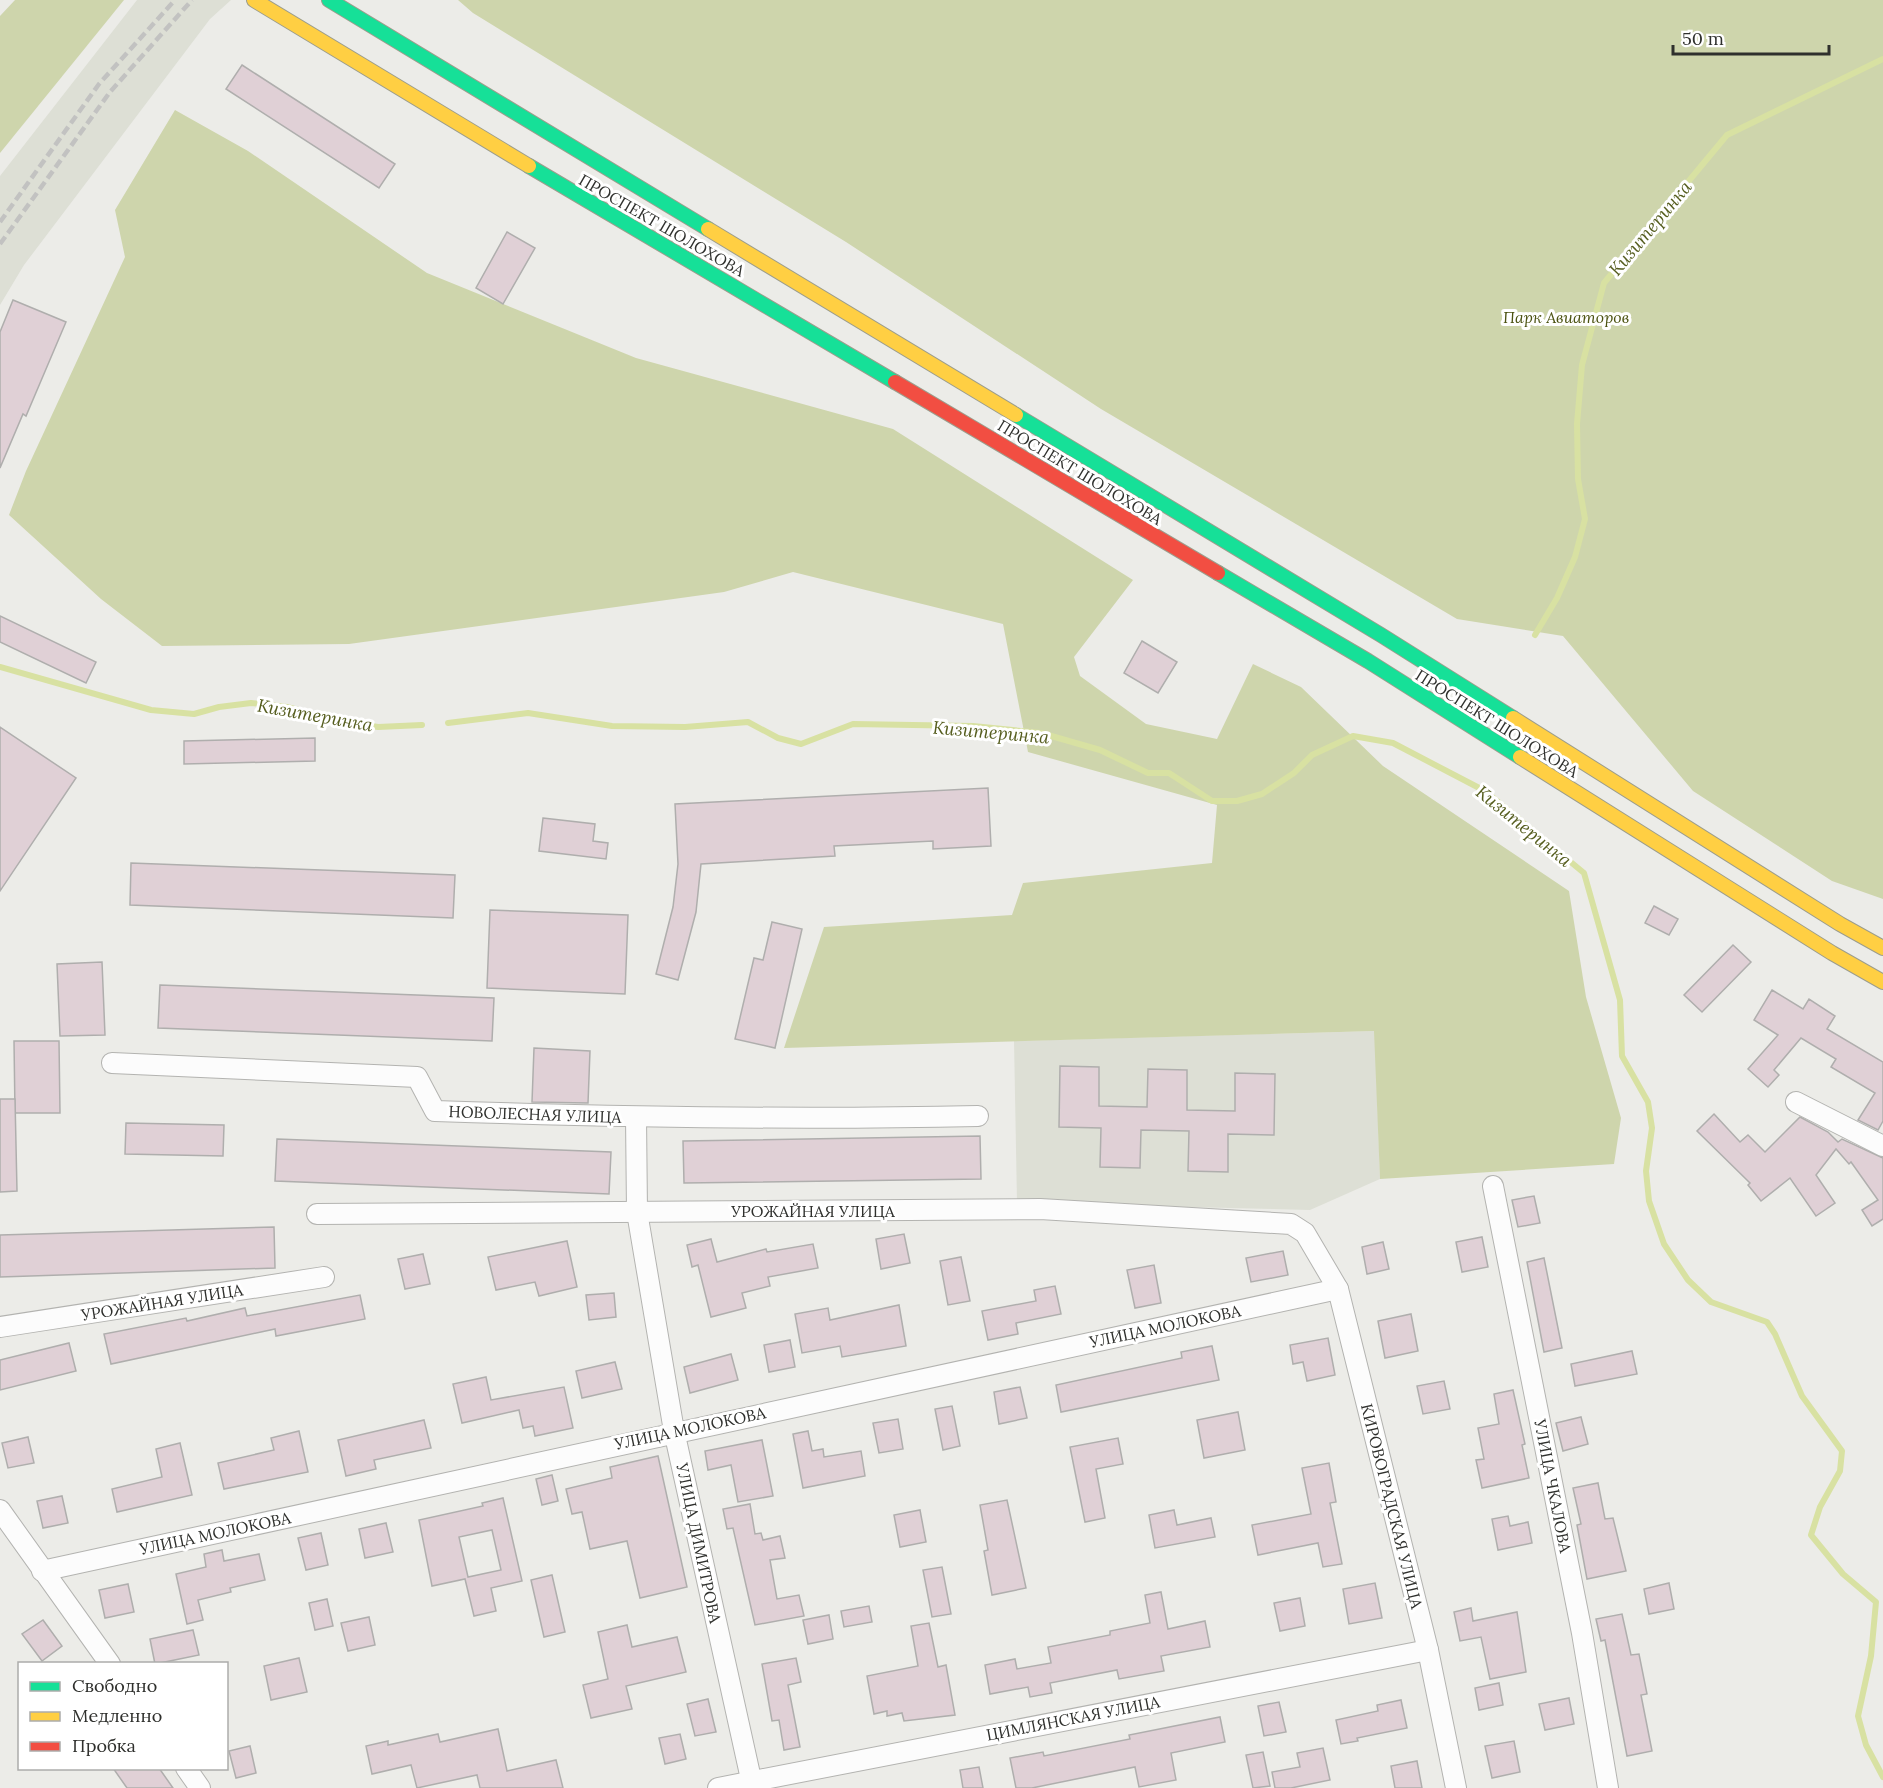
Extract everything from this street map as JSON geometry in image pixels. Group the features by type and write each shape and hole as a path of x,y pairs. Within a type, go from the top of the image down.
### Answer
{"main road":[{"name":"ПРОСПЕКТ ШОЛОХОВА","path":"254,0 449,119 1368,661 1832,953 1883,982"},
{"name":"ПРОСПЕКТ ШОЛОХОВА","path":"329,0 1382,635 1840,924 1883,948"}],"street":[{"name":"НОВОЛЕСНАЯ УЛИЦА","path":"112,1063 417,1077 435,1111 636,1117 840,1119 978,1116"},
{"path":"1796,1102 1883,1146"},
{"name":"УЛИЦА ДИМИТРОВА","path":"636,1117 637,1212 674,1431 752,1784"},
{"name":"УЛИЦА ЧКАЛОВА","path":"1492,1186 1582,1633 1608,1788"},
{"name":"УРОЖАЙНАЯ УЛИЦА","path":"317,1214 1040,1209 1291,1224 1305,1233"},
{"name":"КИРОВОГРАДСКАЯ УЛИЦА","path":"1305,1233 1338,1289 1428,1650 1456,1788"},
{"name":"УРОЖАЙНАЯ УЛИЦА","path":"0,1327 324,1277"},
{"name":"УЛИЦА МОЛОКОВА","path":"42,1571 674,1431 1338,1289"},
{"path":"0,1510 109,1662"},
{"name":"ЦИМЛЯНСКАЯ УЛИЦА","path":"718,1788 752,1784 1428,1650"},
{"path":"187,1770 200,1788"}],"shaded area":[{"path":"137,0 231,0 210,19 24,265 0,305 0,176"},
{"path":"1375,1031 1380,1179 1310,1210 1017,1203 1014,1041"}],"green space":[{"path":"15,0 124,0 0,153 0,16"},
{"name":"Парк Авиаторов","path":"458,0 1883,0 1883,899 1832,881 1693,791 1563,636 1457,619 1101,409 846,242 473,13"},
{"path":"175,110 248,151 427,273 636,358 893,429 1133,580 1074,657 1080,676 1146,724 1217,739 1253,664 1301,687 1383,766 1569,891 1586,997 1621,1118 1614,1164 1380,1179 1374,1031 784,1048 824,927 1012,915 1023,883 1212,863 1217,805 1028,752 1003,624 793,572 724,592 349,644 162,646 101,599 9,515 26,471 125,257 115,210"}],"building":[{"path":"242,65 395,164 379,188 226,89"},
{"path":"507,232 535,248 503,304 476,288"},
{"path":"13,300 66,322 26,416 23,414 0,468 0,332"},
{"path":"0,616 96,662 86,683 0,642"},
{"path":"1142,641 1177,662 1158,693 1124,673"},
{"path":"0,727 76,778 0,891"},
{"path":"315,738 315,761 184,764 184,741"},
{"path":"988,788 991,846 933,849 933,841 834,846 835,856 701,864 696,912 678,980 656,974 673,907 678,864 675,804"},
{"path":"543,818 595,824 593,841 608,843 606,859 539,851"},
{"path":"131,863 455,875 453,918 130,905"},
{"path":"1654,906 1678,919 1669,935 1645,923"},
{"path":"490,910 628,915 625,994 487,988"},
{"path":"772,922 802,929 775,1048 735,1039 754,958 763,960"},
{"path":"1733,945 1751,962 1702,1012 1684,995"},
{"path":"102,962 105,1035 60,1036 57,964"},
{"path":"160,985 494,998 492,1041 158,1028"},
{"path":"1772,990 1803,1009 1809,999 1835,1016 1827,1029 1883,1062 1883,1121 1878,1130 1858,1120 1875,1093 1831,1067 1836,1059 1801,1038 1774,1070 1779,1075 1768,1087 1748,1069 1778,1035 1754,1020"},
{"path":"14,1041 59,1041 60,1113 15,1113"},
{"path":"534,1048 590,1051 588,1103 532,1102"},
{"path":"1060,1066 1099,1067 1099,1106 1147,1107 1148,1069 1187,1070 1187,1110 1235,1111 1235,1073 1275,1074 1274,1135 1228,1134 1228,1172 1188,1171 1189,1131 1141,1130 1140,1168 1100,1167 1101,1128 1059,1127"},
{"path":"0,1099 15,1099 17,1191 0,1192"},
{"path":"1714,1114 1740,1142 1748,1135 1765,1152 1800,1117 1828,1132 1838,1142 1842,1139 1883,1158 1883,1219 1872,1226 1862,1210 1878,1200 1851,1162 1849,1164 1836,1149 1816,1175 1835,1203 1816,1216 1790,1178 1761,1201 1748,1185 1750,1183 1697,1131"},
{"path":"126,1123 224,1125 223,1156 125,1154"},
{"path":"980,1136 981,1179 684,1183 683,1141"},
{"path":"277,1139 611,1152 609,1194 275,1181"},
{"path":"1534,1196 1540,1223 1518,1227 1512,1200"},
{"path":"274,1227 275,1268 0,1277 0,1235"},
{"path":"904,1234 910,1263 881,1269 876,1239"},
{"path":"1482,1237 1488,1267 1462,1272 1456,1242"},
{"path":"711,1239 717,1262 766,1249 767,1252 813,1244 818,1268 768,1277 770,1286 742,1293 746,1308 711,1317 698,1265 692,1267 687,1245"},
{"path":"567,1241 577,1287 539,1296 535,1282 496,1290 488,1257"},
{"path":"1383,1242 1389,1269 1367,1274 1362,1247"},
{"path":"1283,1251 1288,1275 1251,1282 1246,1258"},
{"path":"423,1254 430,1284 405,1289 398,1259"},
{"path":"961,1257 970,1301 948,1305 940,1261"},
{"path":"1544,1258 1562,1348 1544,1352 1527,1262"},
{"path":"1154,1265 1161,1303 1135,1308 1127,1270"},
{"path":"1055,1286 1061,1314 1016,1323 1018,1334 988,1340 982,1311 1036,1301 1034,1290"},
{"path":"614,1293 616,1317 589,1320 586,1295"},
{"path":"360,1295 365,1319 276,1336 275,1329 111,1364 104,1334 186,1318 187,1321 245,1308 247,1316"},
{"path":"899,1305 906,1346 842,1357 840,1346 802,1353 795,1314 828,1308 830,1320"},
{"path":"1411,1314 1418,1351 1385,1358 1378,1321"},
{"path":"1328,1338 1335,1375 1307,1381 1303,1362 1293,1364 1290,1345"},
{"path":"790,1340 795,1367 769,1372 764,1345"},
{"path":"69,1343 76,1371 0,1390 0,1360"},
{"path":"1212,1346 1219,1380 1061,1412 1056,1385 1182,1358 1181,1352"},
{"path":"1632,1351 1637,1374 1575,1386 1571,1364"},
{"path":"731,1354 738,1380 690,1393 684,1367"},
{"path":"615,1362 622,1389 582,1398 576,1371"},
{"path":"486,1377 491,1400 564,1387 573,1428 535,1436 533,1426 523,1428 519,1410 462,1423 453,1384"},
{"path":"1444,1381 1450,1409 1423,1414 1417,1386"},
{"path":"1020,1387 1027,1418 999,1424 994,1392"},
{"path":"1513,1390 1525,1444 1522,1445 1529,1478 1482,1488 1476,1460 1484,1459 1478,1428 1499,1424 1494,1394"},
{"path":"952,1406 960,1446 943,1450 935,1409"},
{"path":"1238,1412 1245,1450 1204,1458 1197,1420"},
{"path":"1581,1417 1588,1444 1563,1451 1556,1423"},
{"path":"898,1419 903,1449 879,1453 873,1423"},
{"path":"424,1420 431,1448 374,1460 376,1469 346,1476 338,1440"},
{"path":"299,1431 308,1472 224,1489 218,1463 274,1450 271,1438"},
{"path":"808,1431 812,1451 823,1449 824,1457 861,1451 865,1476 803,1488 793,1434"},
{"path":"28,1437 34,1463 8,1468 2,1443"},
{"path":"1118,1438 1123,1464 1096,1469 1105,1518 1085,1522 1070,1447"},
{"path":"762,1440 773,1496 738,1502 731,1465 708,1470 705,1451"},
{"path":"180,1443 192,1495 117,1512 112,1489 162,1477 156,1449"},
{"path":"658,1456 687,1587 640,1598 627,1541 590,1549 582,1512 572,1514 566,1489 612,1478 610,1467"},
{"path":"1329,1463 1336,1502 1330,1503 1342,1564 1323,1567 1318,1543 1258,1555 1252,1525 1311,1514 1302,1468"},
{"path":"552,1475 558,1501 542,1505 536,1479"},
{"path":"1598,1483 1605,1519 1613,1518 1626,1571 1587,1579 1577,1525 1581,1524 1573,1488"},
{"path":"62,1496 68,1523 43,1528 37,1501"},
{"path":"503,1498 522,1581 491,1588 496,1611 474,1616 465,1579 432,1586 419,1520 483,1506 482,1503","holes":["492,1530 501,1570 468,1577 459,1537"]},
{"path":"1007,1500 1026,1588 992,1595 984,1551 988,1550 980,1505"},
{"path":"750,1504 755,1534 761,1533 763,1540 780,1536 785,1558 770,1560 777,1599 799,1595 804,1616 755,1625 733,1528 727,1529 723,1509"},
{"path":"920,1510 926,1542 900,1547 894,1515"},
{"path":"1174,1510 1177,1525 1211,1518 1215,1537 1155,1548 1149,1515"},
{"path":"1508,1516 1510,1526 1528,1522 1532,1543 1498,1550 1492,1519"},
{"path":"386,1523 393,1552 365,1558 359,1529"},
{"path":"321,1533 328,1565 306,1570 298,1538"},
{"path":"222,1550 224,1561 259,1554 265,1580 230,1588 231,1592 198,1600 203,1620 187,1624 176,1574 206,1567 204,1554"},
{"path":"942,1567 951,1614 932,1617 923,1570"},
{"path":"552,1575 565,1632 544,1637 531,1580"},
{"path":"1375,1583 1382,1618 1349,1624 1343,1589"},
{"path":"1669,1583 1674,1609 1649,1614 1644,1589"},
{"path":"128,1584 134,1612 105,1618 99,1590"},
{"path":"1161,1592 1168,1629 1205,1621 1210,1647 1161,1656 1164,1671 1119,1679 1117,1670 1050,1683 1052,1693 1030,1697 1028,1687 990,1694 985,1665 1015,1659 1017,1669 1051,1663 1048,1647 1110,1635 1110,1631 1150,1623 1145,1595"},
{"path":"1300,1598 1305,1626 1280,1631 1274,1603"},
{"path":"327,1599 333,1626 315,1630 309,1603"},
{"path":"869,1606 872,1622 844,1627 841,1611"},
{"path":"1471,1608 1473,1621 1517,1612 1526,1672 1490,1679 1481,1637 1460,1641 1454,1612"},
{"path":"1622,1614 1631,1655 1639,1654 1647,1694 1641,1695 1652,1751 1627,1756 1605,1640 1601,1641 1596,1619"},
{"path":"829,1615 833,1639 808,1644 803,1620"},
{"path":"369,1617 375,1645 348,1651 341,1623"},
{"path":"43,1620 62,1646 42,1661 22,1634"},
{"path":"929,1623 938,1667 946,1665 955,1715 904,1721 902,1713 887,1716 887,1711 874,1714 867,1676 918,1666 911,1626"},
{"path":"627,1625 632,1647 677,1637 686,1672 626,1686 632,1709 591,1718 583,1685 608,1679 598,1632"},
{"path":"193,1630 199,1655 155,1662 150,1639"},
{"path":"299,1658 307,1692 271,1700 264,1666"},
{"path":"796,1658 801,1682 788,1685 800,1747 784,1750 779,1720 772,1721 762,1664"},
{"path":"1499,1683 1503,1705 1479,1710 1475,1688"},
{"path":"1569,1698 1574,1724 1545,1730 1539,1704"},
{"path":"708,1699 716,1732 695,1736 687,1704"},
{"path":"1401,1700 1407,1728 1357,1738 1358,1741 1341,1744 1336,1720 1378,1711 1377,1705"},
{"path":"1279,1702 1286,1732 1264,1736 1258,1706"},
{"path":"1220,1717 1225,1742 1171,1753 1176,1780 1139,1787 1135,1767 1032,1788 1016,1788 1010,1758 1043,1752 1044,1756 1130,1739 1129,1735"},
{"path":"498,1729 507,1771 556,1760 563,1788 480,1788 477,1775 417,1788 411,1765 372,1774 366,1746 388,1741 388,1745 438,1734 440,1742"},
{"path":"680,1734 686,1759 665,1764 659,1738"},
{"path":"1514,1741 1520,1772 1492,1778 1485,1746"},
{"path":"250,1746 256,1773 236,1778 229,1751"},
{"path":"1323,1748 1330,1780 1291,1788 1275,1788 1272,1772 1300,1767 1297,1753"},
{"path":"1263,1752 1270,1786 1253,1788 1246,1755"},
{"path":"1417,1761 1422,1788 1395,1788 1391,1766"},
{"path":"979,1767 983,1788 963,1788 960,1770"},
{"path":"114,1770 160,1770 173,1788 127,1788"}],"waterway":[{"name":"Кизитеринка","path":"1535,635 1557,598 1575,557 1585,519 1578,479 1577,424 1582,365 1604,283 1727,135 1883,59"},
{"name":"Кизитеринка","path":"0,667 151,710 194,714 219,707 251,703 287,707 335,720 378,727 422,725"},
{"name":"Кизитеринка","path":"448,723 528,713 612,726 685,727 748,722 778,738 801,744 853,724 973,726 1041,733 1100,750 1148,773 1169,773 1212,801 1237,801 1262,794 1294,773 1312,755 1353,736 1393,743 1485,791 1584,873 1620,1000 1622,1056 1648,1102 1652,1128 1646,1171 1649,1201 1664,1244 1688,1280 1711,1302 1767,1322 1775,1334 1802,1396 1842,1451 1840,1471 1820,1507 1811,1535 1843,1574 1876,1602 1871,1656 1858,1716 1866,1745 1883,1777"}],"railway":[{"path":"0,222 99,84 175,0"},
{"path":"0,244 110,92 192,0"}],"traffic: fast":[{"path":"329,0 708,229"},
{"path":"529,166 895,382"},
{"path":"1016,415 1381,635 1513,718"},
{"path":"1218,573 1368,661 1520,757"}],"traffic: slow":[{"path":"254,0 529,166"},
{"path":"708,229 1016,415"},
{"path":"1513,718 1840,924 1883,948"},
{"path":"1520,757 1832,953 1883,982"}],"traffic: jam":[{"path":"895,382 1218,573"}]}
